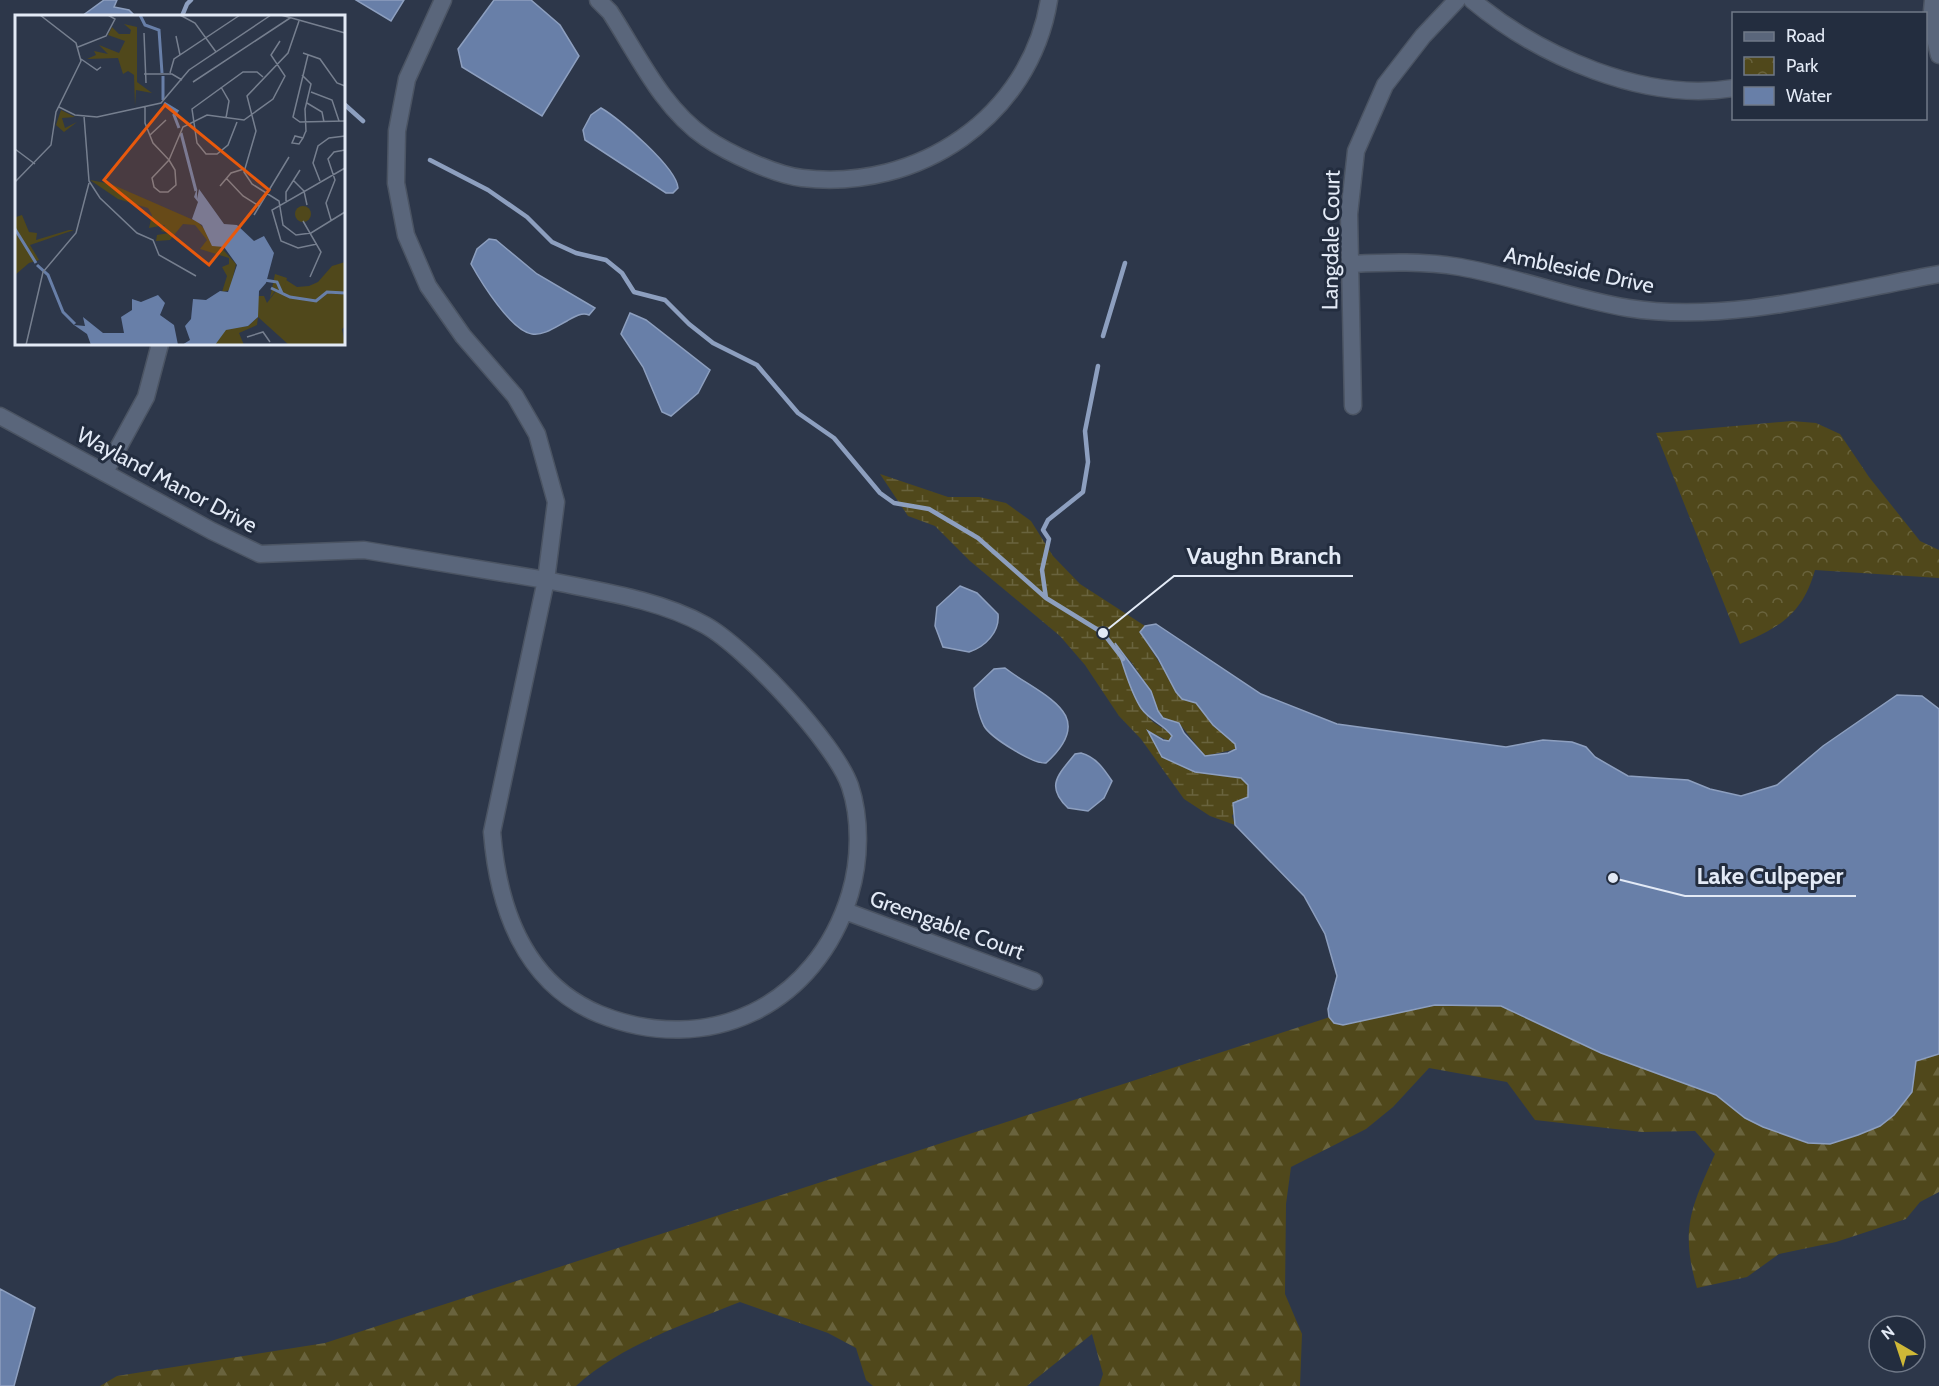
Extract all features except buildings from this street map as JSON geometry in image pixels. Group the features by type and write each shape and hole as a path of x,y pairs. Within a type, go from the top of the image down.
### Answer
{"street":[{"name":"Wayland Manor Drive","path":"0,416 212,531 260,554 364,550 406,555 546,580 634,600 706,626 752,663 804,717 834,756 850,786 858,854 845,911 829,946 809,972 786,992 763,1007 736,1020 710,1027 654,1030 621,1023 588,1009 554,985 541,971 513,930 502,901 495,867 492,832 546,580 556,502 537,434 515,396 463,336 428,286 406,235 396,183 396,131 407,79 443,0"},
{"path":"598,0 610,12 668,104 705,137 742,159 801,178 866,178 909,168 954,144 995,111 1022,73 1044,30 1049,0"},
{"name":"Langdale Court","path":"1353,406 1352,264 1349,214 1356,152 1385,85 1423,36 1457,0"},
{"path":"1472,0 1524,39 1607,74 1659,88 1694,91 1732,88"},
{"path":"1933,0 1931,22 1939,52"},
{"name":"Ambleside Drive","path":"1352,264 1401,261 1461,267 1629,308 1700,313 1784,302 1939,274"},
{"path":"105,472 146,397 160,345"},
{"name":"Greengable Court","path":"845,911 1034,981"}],"green space":[{"path":"1792,421 1816,423 1840,434 1869,477 1920,541 1939,550 1939,578 1815,570 1804,597 1788,617 1767,632 1740,644 1656,433"},
{"path":"880,474 948,497 979,497 1006,503 1031,521 1053,556 1080,584 1145,626 1140,632 1182,699 1196,703 1213,725 1235,744 1236,749 1205,756 1179,723 1163,718 1151,691 1132,663 1116,645 1130,684 1143,711 1172,736 1169,741 1150,732 1162,757 1195,772 1241,778 1248,785 1248,797 1242,800 1232,816 1235,825 1210,816 1184,799 1141,739 1119,716 1085,665 1060,636 970,561 935,526 908,516"},
{"path":"1435,1005 1501,1006 1601,1053 1716,1095 1912,1066 1919,1055 1939,1052 1939,1192 1920,1202 1906,1219 1836,1242 1779,1254 1747,1277 1697,1288 1689,1250 1691,1219 1694,1205 1715,1154 1695,1131 1642,1132 1535,1120 1507,1082 1429,1068 1393,1107 1366,1129 1291,1167 1286,1204 1285,1294 1302,1334 1300,1386 1099,1386 1103,1374 1092,1334 1027,1386 873,1386 866,1380 856,1348 828,1333 740,1302 633,1347 576,1386 100,1386 117,1376 325,1343 1330,1017 1343,1025"}],"water":[{"path":"104,0 117,0 114,7 129,10 134,15 83,15"},
{"path":"356,0 404,0 391,21"},
{"path":"494,0 531,0 560,25 579,56 542,116 462,67 458,49"},
{"path":"601,108 633,132 668,168 678,188 673,193 666,193 585,140 583,130 591,115"},
{"path":"489,239 496,240 537,274 595,308 589,315 578,315 546,332 532,334 524,331 497,305 471,264 477,249"},
{"path":"630,313 646,320 710,370 698,393 671,416 662,412 643,367 621,334"},
{"path":"960,586 977,593 998,614 994,633 986,643 969,652 943,647 935,626 937,607"},
{"path":"1156,624 1261,694 1337,724 1506,747 1543,740 1572,742 1586,747 1595,757 1628,776 1688,780 1710,789 1741,796 1777,785 1823,746 1897,695 1922,696 1939,709 1939,1054 1916,1061 1912,1092 1894,1115 1880,1126 1830,1144 1808,1143 1745,1118 1716,1095 1601,1053 1501,1006 1435,1005 1343,1025 1334,1023 1329,1017 1328,1009 1337,976 1325,934 1304,896 1235,825 1233,803 1248,797 1248,785 1241,778 1195,772 1162,757 1148,731 1163,740 1169,741 1172,736 1141,708 1129,684 1115,643 1151,691 1163,718 1179,723 1184,733 1205,756 1228,753 1236,749 1235,744 1213,725 1196,703 1182,699 1176,692 1158,658 1140,632 1145,626"},
{"path":"1005,668 1048,697 1060,707 1067,718 1068,731 1062,746 1046,763 1013,749 988,731 982,722 974,688 994,669"},
{"path":"1081,753 1095,760 1112,781 1104,798 1088,811 1068,808 1057,793 1056,787 1056,781 1064,768 1075,754"},
{"path":"0,1289 35,1308 14,1386 0,1386"}],"waterway":[{"path":"182,15 191,0"},
{"path":"345,105 363,121"},
{"path":"430,160 488,190 527,217 552,242 576,253 606,260 622,273 634,292 665,300 689,324 713,343 757,365 798,413 834,438 880,493 894,503 929,509 978,538 1046,598 1103,633 1123,659"},
{"path":"1103,336 1125,263"},
{"path":"1046,598 1042,570 1049,539 1043,530 1048,520 1083,492 1088,462 1085,431 1098,366"}],"place":[{"name":"Vaughn Branch","path":"1103,633"},
{"name":"Lake Culpeper","path":"1613,878"}]}
